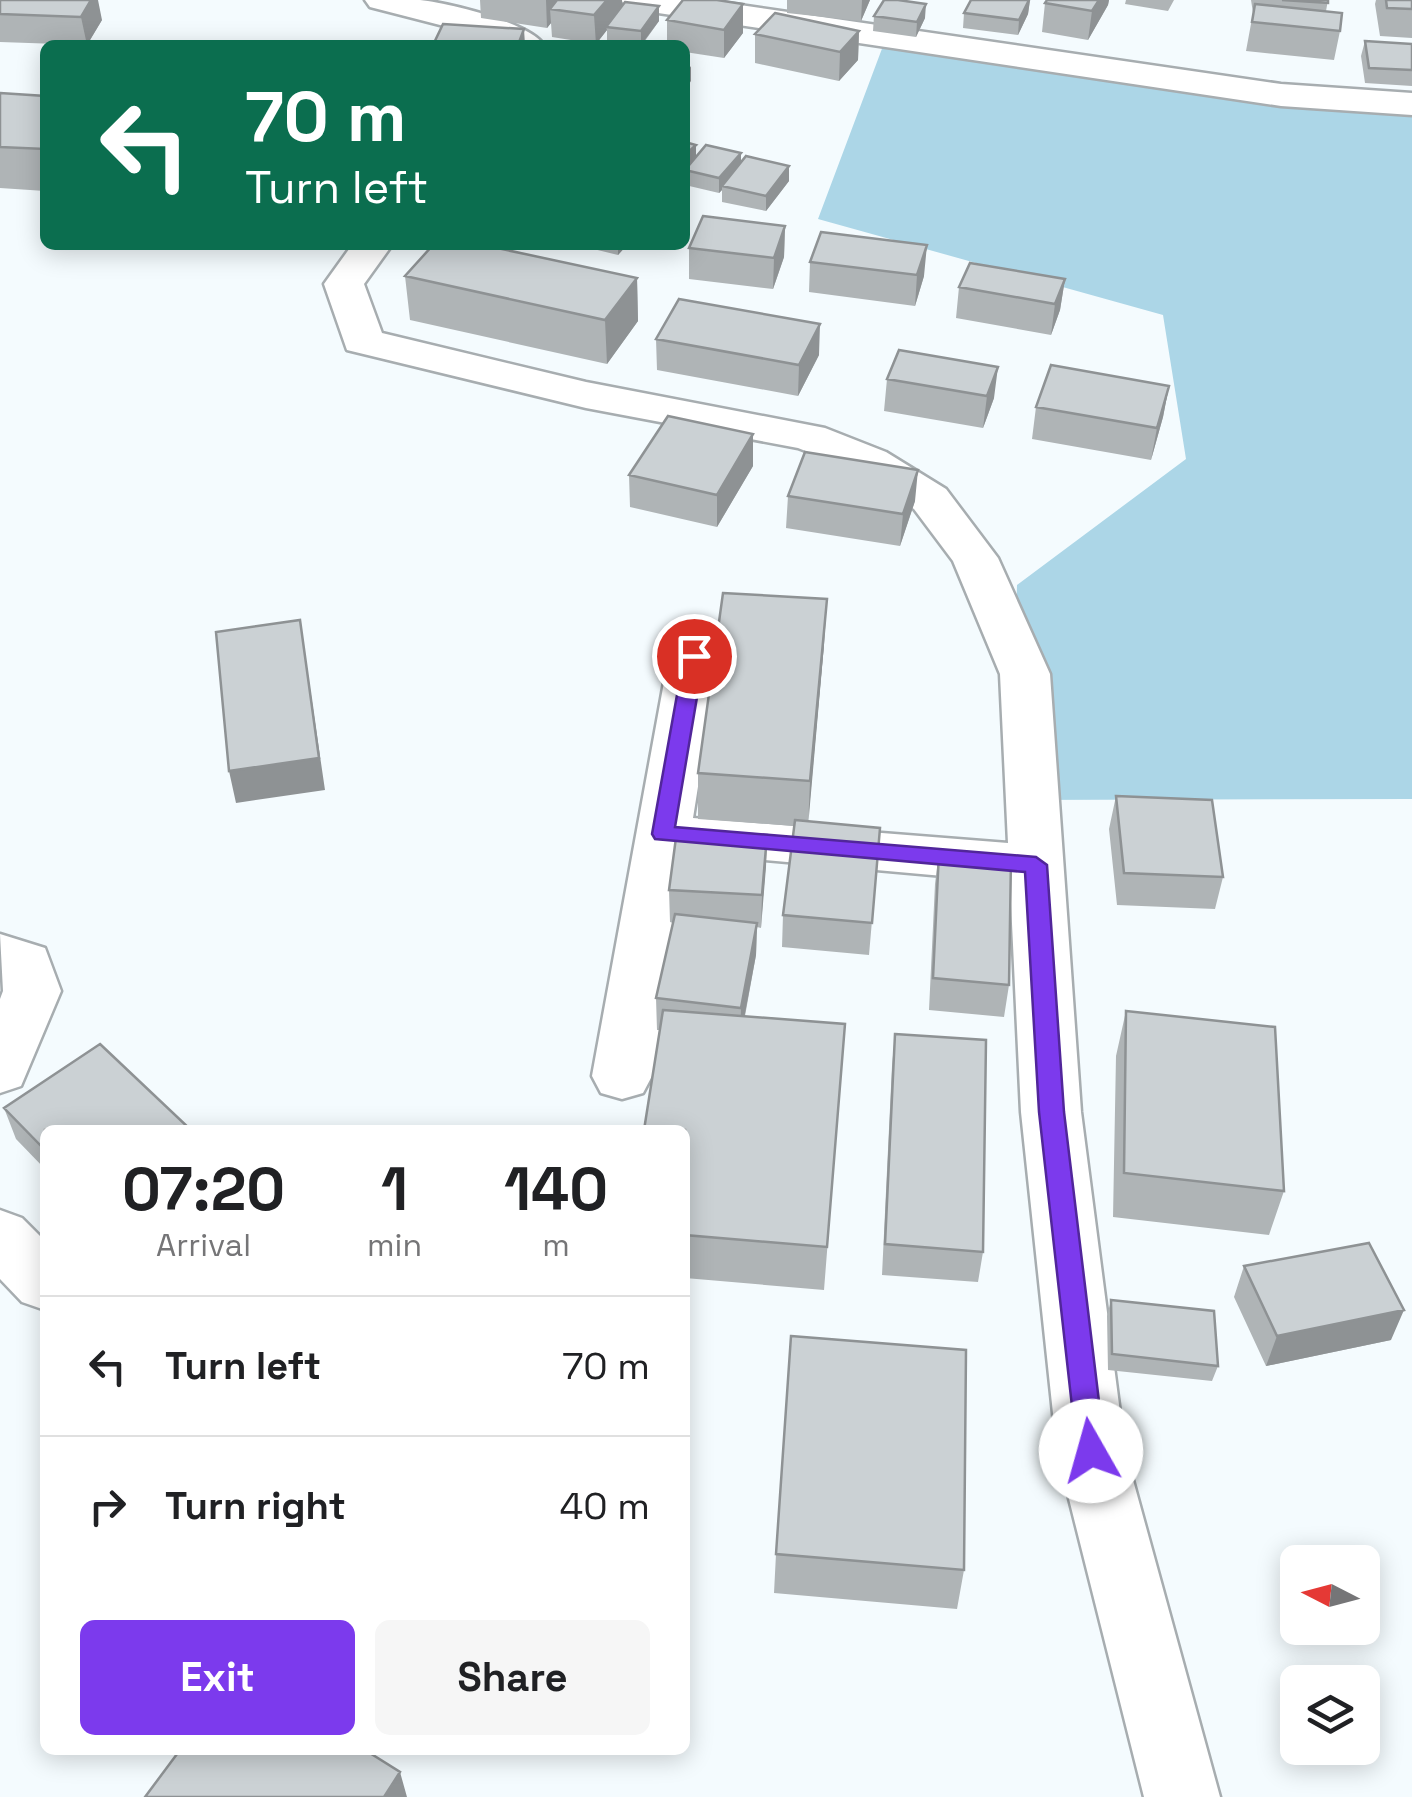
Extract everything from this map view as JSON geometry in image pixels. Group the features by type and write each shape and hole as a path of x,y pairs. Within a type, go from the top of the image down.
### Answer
{"street":[{"path":"382,0 491,28 516,40"},
{"path":"638,0 1281,95 1412,104"},
{"path":"368,250 344,284 359,319 362,341 586,394 810,437 870,461 930,499 976,558 1025,674 1052,1112 1091,1451 1182,1797"},
{"path":"622,1076 694,656"},
{"path":"663,834 1036,865"},
{"path":"0,955 25,963 32,991 0,1070"},
{"path":"0,1238 40,1278"}],"shaded area":[{"path":"883,46 1412,95 1412,799 1011,800 1017,585 1186,459 1163,315 818,219"}],"building":[{"path":"0,0 91,0 81,17 0,14"},
{"path":"557,0 607,0 594,15 550,9"},
{"path":"683,0 743,4 724,30 667,20"},
{"path":"884,0 926,4 917,22 874,16"},
{"path":"971,0 1029,0 1019,20 964,13"},
{"path":"1099,0 1092,11 1045,3"},
{"path":"1282,0 1328,0 1328,3"},
{"path":"1386,0 1412,0 1412,9 1387,8"},
{"path":"625,2 659,6 641,31 606,27"},
{"path":"1255,4 1342,13 1340,31 1252,22"},
{"path":"775,13 859,31 840,52 755,34"},
{"path":"443,24 524,29 520,40 435,40"},
{"path":"1365,41 1412,44 1412,70 1369,68"},
{"path":"0,93 40,96 40,149 0,147"},
{"path":"706,145 741,153 719,178 690,171 690,164"},
{"path":"746,156 789,166 766,196 722,186"},
{"path":"703,216 785,226 774,258 690,246"},
{"path":"821,232 927,245 917,275 810,262"},
{"path":"428,250 506,250 637,278 605,320 405,276"},
{"path":"970,263 1065,279 1055,304 959,287"},
{"path":"679,299 820,324 799,365 656,339"},
{"path":"899,350 998,367 987,396 887,379"},
{"path":"1051,365 1169,386 1157,428 1036,407"},
{"path":"668,416 753,434 717,495 629,475"},
{"path":"805,452 918,470 903,514 788,496"},
{"path":"723,593 827,599 810,781 698,773"},
{"path":"300,620 319,758 229,771 216,632"},
{"path":"1116,796 1212,800 1223,877 1124,873"},
{"path":"795,820 880,828 872,923 783,915"},
{"path":"677,830 767,835 762,895 669,890"},
{"path":"939,852 1011,858 1009,985 933,978"},
{"path":"675,914 757,923 741,1008 656,998"},
{"path":"663,1010 845,1024 827,1247 690,1235 690,1125 645,1125"},
{"path":"1126,1011 1275,1027 1284,1191 1124,1173"},
{"path":"895,1034 986,1040 983,1252 885,1244"},
{"path":"100,1044 186,1125 40,1125 40,1145 4,1108"},
{"path":"1369,1243 1404,1310 1277,1336 1244,1266"},
{"path":"1111,1300 1214,1311 1218,1366 1112,1354"},
{"path":"791,1336 966,1350 964,1570 776,1554"},
{"path":"176,1755 373,1755 400,1772 384,1797 145,1797"}],"route":[{"path":"694,656 663,834 1036,865 1052,1112 1091,1451"}]}
